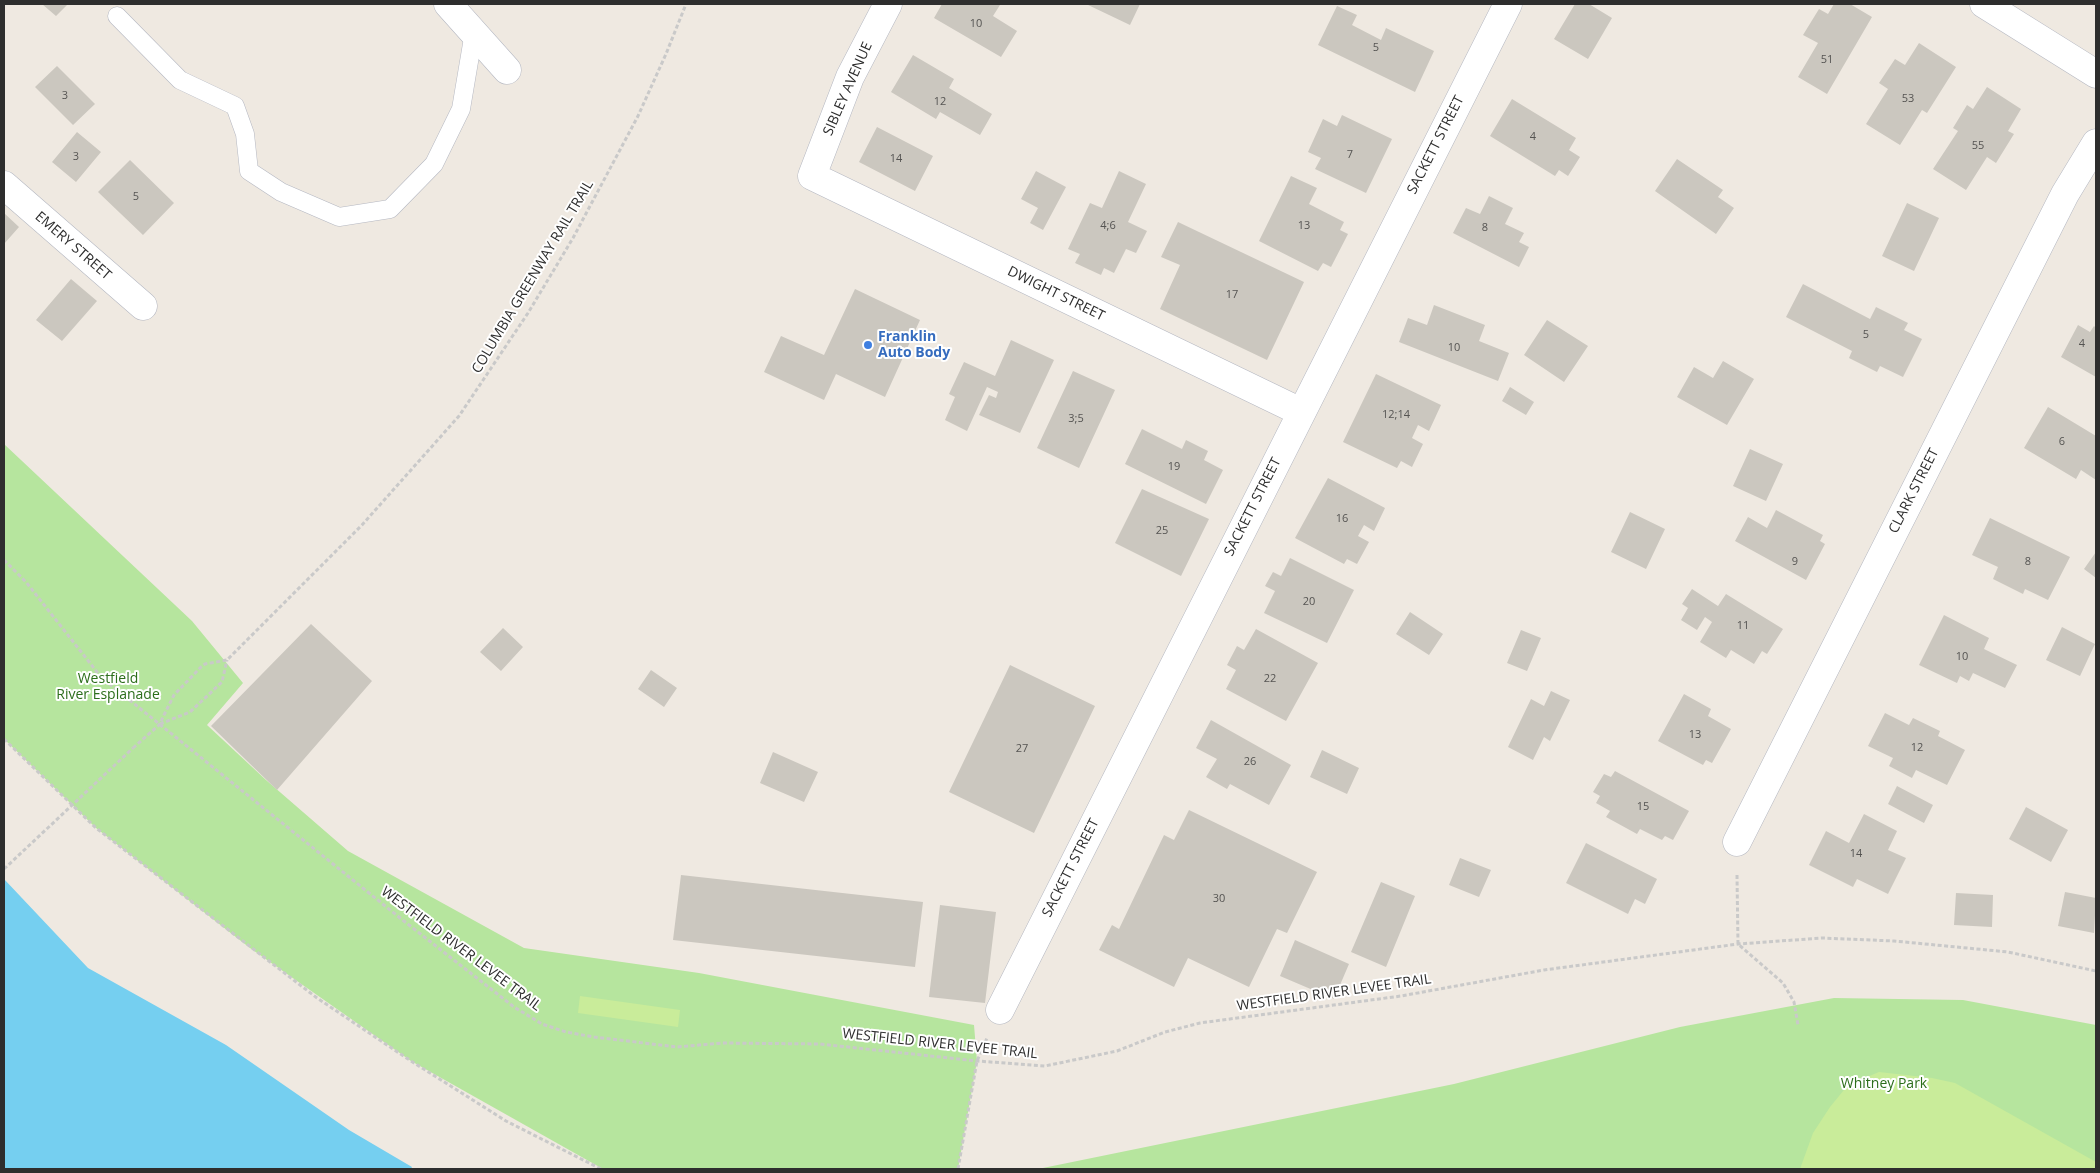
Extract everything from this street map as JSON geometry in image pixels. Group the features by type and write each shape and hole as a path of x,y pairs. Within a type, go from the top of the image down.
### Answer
{"street":[{"path":"448,4 507,70"},
{"name":"SIBLEY AVENUE","path":"812,176 850,77 888,4"},
{"name":"SACKETT STREET","path":"1000,1010 1508,4"},
{"path":"1984,4 2096,72"},
{"name":"CLARK STREET","path":"1737,842 2065,194 2096,143"},
{"name":"DWIGHT STREET","path":"812,176 1301,412"},
{"name":"EMERY STREET","path":"4,186 143,306"}],"lane":[{"path":"117,16 180,80 234,106 245,134 249,172 281,192 339,217 390,209 434,164 460,109 474,32"}],"path":[{"name":"COLUMBIA GREENWAY RAIL TRAIL","path":"159,724 190,712 222,682 227,660 362,525 459,416 528,313 573,238 638,116 686,4"},
{"name":"WESTFIELD RIVER LEVEE TRAIL","path":"4,560 26,582 101,677 400,918 514,1007 542,1024 566,1032 677,1047 722,1044 820,1044 977,1061 1045,1066 1117,1052 1165,1032 1200,1023 1401,996 1544,970 1738,944 1822,938 1894,941 2008,952 2096,971"},
{"name":"COLUMBIA GREENWAY RAIL TRAIL","path":"4,868 159,724 174,695 200,667 205,664 227,660"},
{"path":"4,739 96,828 317,998 411,1061 506,1121 601,1169"},
{"path":"1737,842 1738,944 1783,983 1794,1002 1798,1026"},
{"path":"958,1169 977,1061"}],"green space":[{"name":"Westfield River Esplanade","path":"4,444 192,621 243,683 207,725 266,780 348,851 524,948 699,973 974,1025 977,1061 958,1169 603,1169 411,1061 250,948 96,828 4,739"},
{"path":"580,996 680,1010 678,1027 578,1013"},
{"name":"Whitney Park","path":"1834,998 1963,1000 2096,1025 2096,1169 1038,1169 1454,1084 1680,1027"},
{"path":"1879,1072 1932,1078 1955,1083 2096,1162 2096,1169 1800,1169 1813,1133 1830,1107 1848,1085"}],"water":[{"path":"4,879 88,968 226,1045 349,1130 412,1167 411,1169 4,1169"}],"building":[{"path":"42,4 68,4 56,16"},
{"path":"942,4 1000,5 993,16 1017,31 1001,57 934,18"},
{"path":"1086,4 1140,4 1130,25"},
{"path":"1575,4 1589,4 1612,18 1588,59 1554,39"},
{"path":"1834,4 1850,4 1872,17 1827,94 1798,77 1818,43 1803,35 1819,9 1828,14"},
{"path":"1337,6 1357,15 1352,25 1381,40 1386,28 1434,51 1415,92 1318,45"},
{"path":"1919,43 1956,67 1927,113 1922,110 1900,145 1866,124 1888,89 1879,83 1895,59 1905,65"},
{"path":"913,55 954,79 949,88 992,114 980,135 940,112 936,119 891,92"},
{"path":"57,66 95,104 73,125 35,87"},
{"path":"1987,87 2021,109 2008,131 2014,134 1996,163 1987,157 1966,190 1933,169 1958,131 1953,128 1967,105 1973,109"},
{"path":"1512,99 1576,138 1569,150 1580,157 1568,176 1559,170 1555,176 1490,136"},
{"path":"1342,115 1392,139 1366,193 1315,169 1321,158 1308,152 1323,119 1337,126"},
{"path":"877,127 933,156 915,191 859,162"},
{"path":"77,132 101,152 76,182 52,162"},
{"path":"1677,159 1723,190 1718,197 1734,208 1716,234 1655,191"},
{"path":"130,160 174,203 143,235 98,192"},
{"path":"1036,171 1066,187 1043,230 1030,223 1038,208 1021,199"},
{"path":"1119,171 1146,184 1128,222 1147,231 1136,253 1126,249 1114,273 1104,268 1101,275 1075,263 1080,254 1068,249 1090,203 1102,208"},
{"path":"1291,176 1317,188 1309,204 1344,222 1340,230 1348,234 1331,267 1323,263 1318,271 1259,241"},
{"path":"1489,196 1513,208 1505,224 1524,233 1519,242 1529,247 1519,267 1453,233 1466,208 1480,214"},
{"path":"1907,203 1939,218 1914,271 1882,256"},
{"path":"4,213 19,227 4,244"},
{"path":"1178,222 1304,282 1267,360 1160,309 1180,265 1161,257"},
{"path":"71,279 97,301 62,341 36,320"},
{"path":"1803,284 1870,319 1876,307 1908,323 1904,330 1922,339 1903,377 1880,366 1877,372 1849,358 1852,351 1786,317"},
{"name":"Franklin Auto Body","path":"855,289 920,320 885,397 836,374 824,400 764,372 781,336 824,355"},
{"path":"1434,305 1485,325 1479,341 1509,353 1498,381 1399,342 1408,318 1427,325"},
{"path":"1547,320 1588,346 1564,382 1524,355"},
{"path":"2078,325 2090,332 2094,326 2096,328 2096,377 2061,357"},
{"path":"1011,340 1054,360 1020,433 979,415 989,395 996,398 998,392 987,387 967,431 945,420 955,397 949,394 964,362 995,376"},
{"path":"1723,361 1754,379 1727,425 1677,397 1694,367 1713,378"},
{"path":"1073,371 1115,390 1079,468 1037,448"},
{"path":"1376,374 1441,405 1429,431 1418,425 1412,438 1423,444 1412,467 1401,461 1397,468 1343,442"},
{"path":"1510,387 1534,402 1526,415 1502,401"},
{"path":"2048,407 2096,436 2096,480 2081,470 2076,479 2024,448"},
{"path":"1142,429 1182,449 1186,440 1208,451 1204,460 1223,470 1206,504 1125,464"},
{"path":"1750,449 1783,464 1766,501 1733,486"},
{"path":"1328,478 1385,508 1374,531 1364,525 1358,536 1369,542 1357,564 1347,559 1344,564 1295,538"},
{"path":"1142,489 1209,519 1181,576 1115,543"},
{"path":"1776,510 1823,535 1820,541 1825,544 1806,580 1735,541 1748,517 1767,528"},
{"path":"1630,512 1665,529 1646,569 1611,552"},
{"path":"1990,518 2070,557 2048,600 2025,589 2023,594 1993,579 1998,567 1972,555"},
{"path":"2096,552 2096,578 2084,569"},
{"path":"1290,558 1354,590 1327,643 1264,613 1275,591 1265,586 1273,572 1281,576"},
{"path":"1692,589 1718,606 1726,594 1783,629 1767,654 1762,651 1754,664 1731,650 1726,658 1700,642 1712,622 1705,617 1697,630 1681,620 1688,608 1682,604"},
{"path":"1410,612 1443,634 1429,655 1396,634"},
{"path":"1944,615 1989,638 1984,649 2017,665 2005,688 1973,673 1969,681 1960,676 1957,683 1919,665"},
{"path":"311,624 372,681 277,790 211,726"},
{"path":"2062,627 2095,644 2080,676 2046,660"},
{"path":"503,628 523,647 501,671 480,652"},
{"path":"1256,629 1318,663 1286,721 1226,689 1236,670 1227,665 1237,646 1244,650"},
{"path":"1521,630 1541,638 1527,671 1507,663"},
{"path":"1010,665 1095,706 1034,833 949,792"},
{"path":"651,670 677,688 664,707 638,689"},
{"path":"1551,691 1570,700 1550,741 1544,737 1533,760 1508,747 1531,699 1544,706"},
{"path":"1684,694 1711,709 1708,716 1731,729 1712,763 1706,760 1703,765 1658,741"},
{"path":"1885,713 1909,725 1913,718 1940,731 1938,736 1965,750 1947,785 1916,770 1912,778 1889,766 1893,758 1868,746"},
{"path":"1211,720 1291,765 1269,805 1230,784 1227,789 1206,777 1217,759 1196,748"},
{"path":"1322,750 1359,768 1347,794 1310,777"},
{"path":"773,752 818,772 804,802 760,783"},
{"path":"1615,771 1689,811 1673,840 1665,836 1662,840 1640,829 1637,834 1606,817 1610,811 1596,803 1600,796 1593,792 1604,774 1611,777"},
{"path":"1897,786 1933,805 1924,823 1888,804"},
{"path":"2026,807 2068,830 2051,862 2009,839"},
{"path":"1189,810 1317,872 1287,933 1277,929 1249,987 1188,958 1174,987 1099,950 1112,925 1119,929 1164,835 1174,840"},
{"path":"1864,814 1897,831 1888,850 1906,858 1888,894 1857,879 1853,887 1809,865 1826,831 1849,843"},
{"path":"1586,843 1657,879 1645,904 1635,899 1628,914 1566,883"},
{"path":"1460,858 1491,870 1479,897 1449,885"},
{"path":"681,875 923,902 915,967 673,940"},
{"path":"1381,882 1415,896 1386,967 1351,952"},
{"path":"2065,892 2096,898 2094,933 2058,926"},
{"path":"1956,893 1993,895 1992,927 1954,925"},
{"path":"940,905 996,912 985,1003 929,997"},
{"path":"1295,940 1349,964 1334,999 1280,976"}],"place":[{"name":"Franklin Auto Body","path":"868,345"}]}
